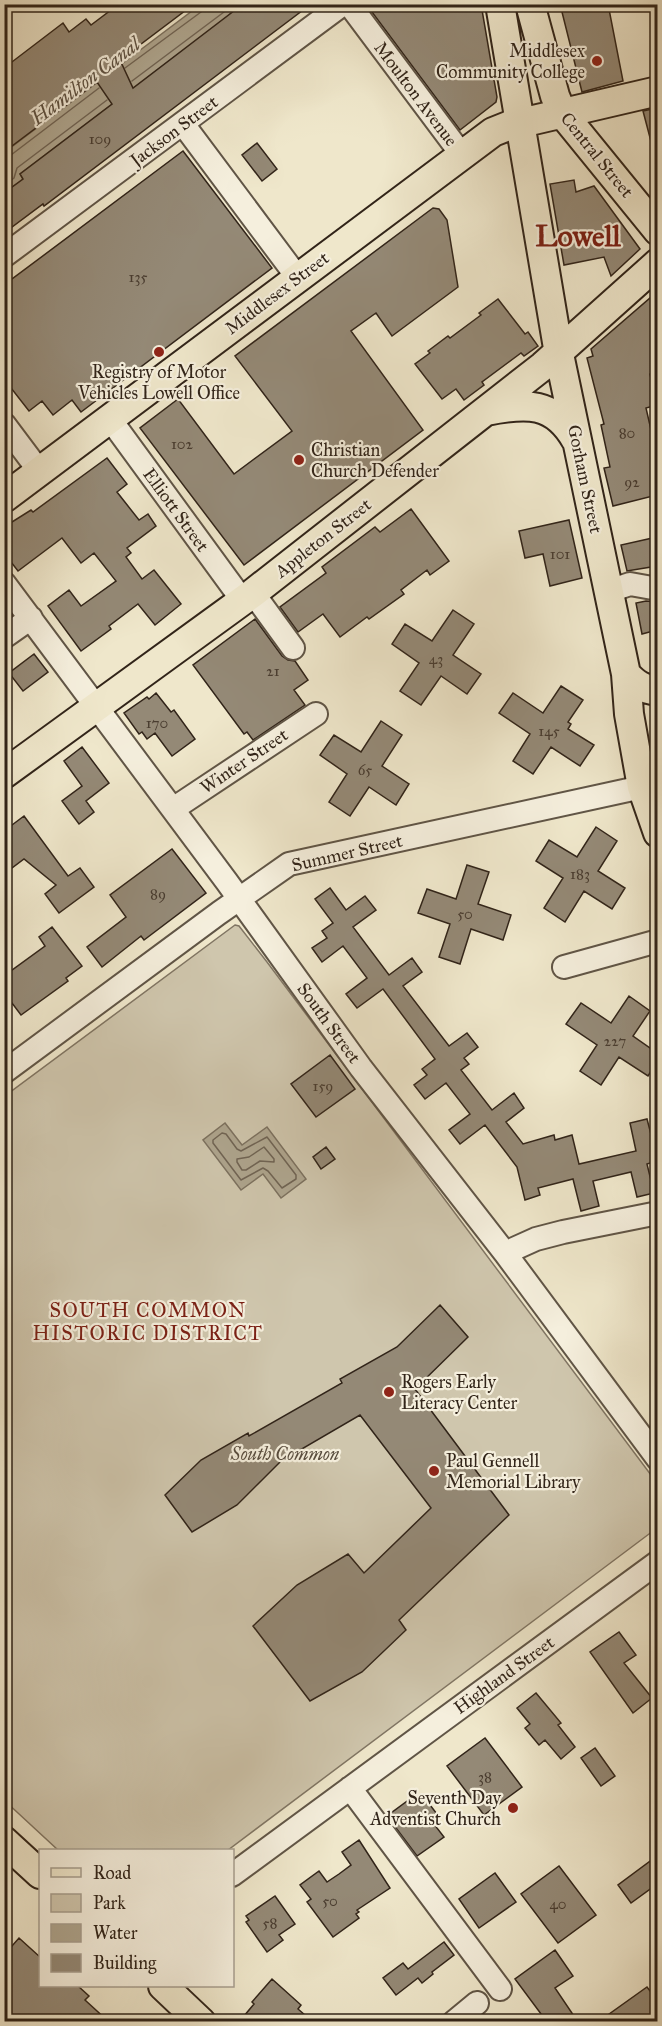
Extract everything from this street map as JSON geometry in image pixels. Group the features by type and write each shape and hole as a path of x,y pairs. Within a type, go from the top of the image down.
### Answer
{"main road":[{"path":"500,4 520,123"},
{"name":"Central Street","path":"530,4 555,96 562,113 657,231"},
{"name":"Middlesex Street","path":"4,498 496,130 657,91"},
{"name":"Gorham Street","path":"520,123 559,354 626,674 629,714 642,787 657,833"},
{"name":"Appleton Street","path":"4,774 248,597 559,354 657,263"},
{"path":"484,412 526,406 545,410 561,417 576,441"},
{"path":"626,674 635,684 657,691"},
{"path":"4,1841 39,1873"},
{"path":"164,1987 201,2022"}],"street":[{"name":"Jackson Street","path":"4,256 343,4"},
{"name":"Moulton Avenue","path":"349,4 462,155"},
{"path":"183,124 298,278"},
{"name":"Elliott Street","path":"110,419 248,597 293,648"},
{"path":"4,424 40,472"},
{"name":"South Street","path":"4,583 239,898 361,1068 506,1253 657,1459"},
{"path":"609,591 630,584 657,590"},
{"path":"4,637 31,618"},
{"name":"Winter Street","path":"173,809 316,714"},
{"name":"Summer Street","path":"4,1072 239,898 289,864 642,787"},
{"path":"564,967 657,941"},
{"path":"506,1253 536,1239 562,1232 657,1213"},
{"name":"Highland Street","path":"234,1874 657,1562"},
{"path":"350,1788 500,1989"},
{"path":"454,2022 477,2003"}],"green space":[{"name":"South Common","path":"235,925 239,926 657,1483 657,1528 229,1849 57,1849 5,1801 5,1096"}],"water":[{"path":"200,5 235,5 229,16 20,174 23,179 5,193 5,152"},
{"path":"225,1123 242,1145 267,1127 306,1179 281,1198 263,1174 241,1190 203,1140"}],"building":[{"path":"119,4 194,4 120,60 133,88 243,4 311,4 44,206 43,204 4,233 4,193 23,179 20,174 112,104 97,82 4,152 4,68 63,23 69,32 86,19 91,25"},
{"path":"366,4 481,4 496,102 460,130"},
{"name":"Middlesex Community College","path":"577,4 608,4 623,81 582,92 561,8"},
{"path":"657,108 657,148 653,149 643,111"},
{"path":"257,143 277,169 262,181 242,155"},
{"path":"183,151 272,268 81,412 72,400 53,415 42,401 29,411 4,379 4,285"},
{"path":"574,180 576,192 594,186 640,249 611,276 604,257 564,265 550,184"},
{"path":"433,208 439,209 447,220 458,287 392,336 376,313 351,331 423,430 244,565 140,428 178,399 234,474 292,431 235,356"},
{"path":"657,292 657,369 650,374 657,405 646,408 657,456 657,495 613,506 604,468 610,467 601,425 604,424 587,358 593,356 591,349"},
{"path":"498,299 525,334 528,332 538,346 524,356 521,353 482,382 484,385 464,400 456,389 442,399 415,364 430,353 428,351 481,315 479,313"},
{"path":"107,458 127,484 117,492 139,520 148,514 156,526 127,548 131,553 126,557 142,579 154,570 181,604 155,625 138,604 109,626 111,629 81,651 48,606 69,590 81,606 116,581 94,553 81,563 62,538 18,571 4,553 4,527 31,510 33,512"},
{"path":"411,509 449,561 430,575 427,570 401,590 404,594 340,637 323,614 298,632 280,607 326,573 322,567 375,527 380,532"},
{"path":"569,520 582,578 550,586 543,554 525,558 519,531"},
{"path":"657,537 657,566 627,571 621,545"},
{"path":"657,602 657,630 642,634 636,603"},
{"path":"453,610 474,624 453,655 481,674 467,694 441,676 421,705 400,691 419,663 392,644 405,624 432,641"},
{"path":"255,619 282,656 295,661 308,680 294,690 305,705 253,740 247,732 244,734 193,665"},
{"path":"34,654 48,672 23,691 9,673"},
{"path":"561,686 583,700 568,722 571,724 568,729 594,745 580,766 551,747 533,774 513,761 530,734 499,713 513,693 543,713"},
{"path":"156,693 171,712 174,710 195,739 172,756 155,733 147,739 142,732 139,734 124,713"},
{"path":"381,721 402,735 382,766 409,784 396,805 369,787 350,816 329,802 347,774 320,755 334,735 361,752"},
{"path":"82,747 109,783 86,801 94,812 79,824 62,801 82,786 64,761"},
{"path":"24,816 68,876 80,868 94,887 59,913 45,894 56,885 24,859 4,874 4,831"},
{"path":"596,827 617,841 598,871 625,888 612,909 584,891 565,922 544,908 563,878 536,861 549,840 577,857"},
{"path":"172,849 206,893 144,940 141,936 102,967 87,947 126,917 110,895"},
{"path":"467,865 489,872 478,904 511,915 503,940 471,929 460,964 439,957 450,924 418,913 427,889 456,899"},
{"path":"330,888 346,910 365,896 376,910 353,927 389,975 412,958 422,972 403,986 449,1046 467,1033 478,1047 464,1058 469,1064 461,1070 492,1110 514,1093 524,1108 506,1122 523,1144 554,1135 555,1140 572,1135 579,1164 636,1151 630,1123 647,1119 653,1142 657,1141 657,1161 647,1164 654,1193 637,1197 631,1172 593,1181 599,1206 581,1211 573,1179 538,1188 540,1195 525,1200 517,1167 485,1125 460,1144 449,1130 470,1114 446,1083 425,1099 414,1085 427,1075 422,1069 435,1059 383,989 357,1008 346,994 367,978 343,946 322,962 312,948 327,938 322,931 333,923 315,899"},
{"path":"52,927 82,966 66,978 68,981 21,1015 12,1003 4,1009 4,976 45,946 39,937"},
{"path":"629,996 650,1011 633,1036 657,1053 657,1062 648,1076 619,1057 601,1085 580,1071 597,1045 566,1024 581,1003 611,1023"},
{"path":"330,1055 355,1089 316,1117 291,1084"},
{"path":"326,1147 335,1159 321,1169 313,1157"},
{"path":"440,1305 468,1337 415,1389 509,1515 399,1620 406,1630 362,1672 310,1701 253,1626 297,1585 348,1554 364,1573 431,1508 360,1415 281,1461 237,1505 192,1532 165,1495 201,1460 248,1433 249,1436 342,1383 340,1379 397,1347"},
{"path":"619,1632 636,1655 624,1663 652,1698 633,1713 590,1652"},
{"path":"536,1693 561,1723 558,1725 575,1747 561,1759 545,1740 539,1745 525,1728 530,1724 517,1708"},
{"path":"485,1738 522,1787 484,1815 447,1766"},
{"path":"595,1748 615,1776 601,1786 581,1758"},
{"path":"414,1796 421,1805 427,1801 437,1814 430,1819 444,1837 417,1856 387,1816"},
{"path":"359,1840 390,1888 357,1910 359,1912 356,1914 359,1918 333,1937 307,1902 311,1899 300,1885 319,1871 327,1882 351,1865 342,1852"},
{"path":"657,1856 657,1884 631,1903 618,1885"},
{"path":"559,1866 596,1915 558,1943 521,1894"},
{"path":"495,1873 516,1902 479,1928 459,1899"},
{"path":"275,1896 295,1924 279,1935 283,1940 267,1952 246,1922 249,1920 246,1916"},
{"path":"19,1938 39,1956 39,1987 79,1987 89,1996 85,2000 109,2022 4,2022 4,1955"},
{"path":"444,1942 454,1955 422,1983 418,1978 396,1995 383,1978 403,1963 408,1969"},
{"path":"555,1950 573,1976 555,1988 578,2022 547,2022 515,1979"},
{"path":"272,1979 301,2005 298,2009 313,2022 251,2022 244,2016 254,2004 252,2002"},
{"path":"657,1985 657,2022 598,2022 647,1987 650,1991"}],"place":[{"name":"Middlesex Community College","path":"597,61"},
{"name":"Registry of Motor Vehicles Lowell Office","path":"159,352"},
{"name":"Christian Church Defender","path":"299,460"},
{"name":"Rogers Early Literacy Center","path":"389,1392"},
{"name":"Paul Gennell Memorial Library","path":"434,1471"},
{"name":"Seventh Day Adventist Church","path":"513,1808"}],"district":[{"name":"Lowell","path":"578,236"},
{"name":"SOUTH COMMON HISTORIC DISTRICT","path":"148,1322"}],"water label":[{"name":"Hamilton Canal","path":"85,81"}]}
